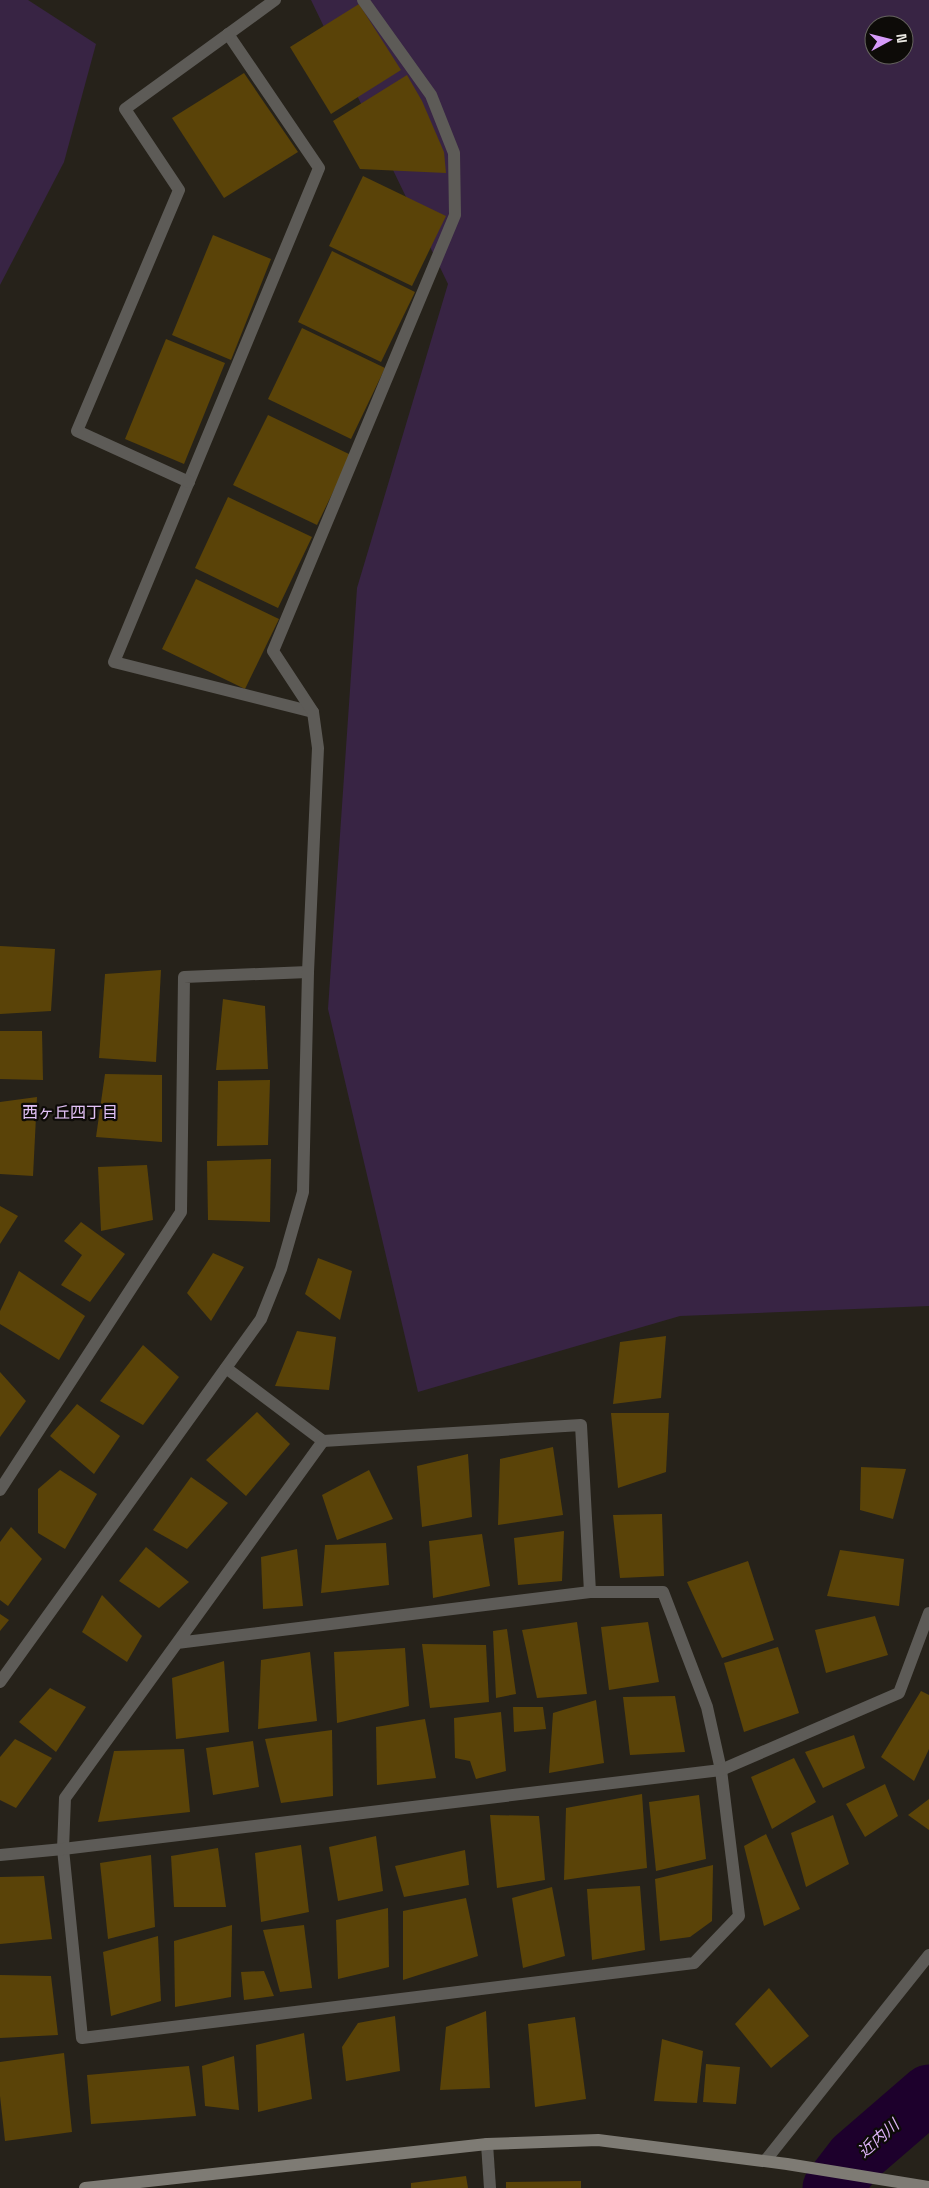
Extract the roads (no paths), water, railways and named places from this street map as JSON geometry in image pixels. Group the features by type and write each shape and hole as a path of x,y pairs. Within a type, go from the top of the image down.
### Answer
{"street":[{"path":"189,482 77,431 179,190 126,109 275,0"},
{"path":"0,1682 261,1319 281,1269 303,1192 308,972 318,748 313,712 273,651 455,216 454,153 431,95 363,0"},
{"path":"228,34 319,168 114,662 313,712"},
{"path":"0,1490 181,1212 184,977 308,972"},
{"path":"226,1368 323,1441 581,1425 590,1592"},
{"path":"176,1643 590,1592 663,1592 707,1706 721,1770 739,1916 694,1963 82,2038 63,1849 65,1798 176,1643 323,1441"},
{"path":"0,1855 721,1770 900,1693 929,1613"},
{"path":"765,2161 929,1955"},
{"path":"85,2188 487,2144 598,2140 788,2164 929,2187"},
{"path":"487,2144 490,2188"}],"waterway":[{"name":"近内川","path":"832,2188 855,2158 929,2094"}],"district":[{"name":"西ヶ丘四丁目","path":"70,1112"}]}
